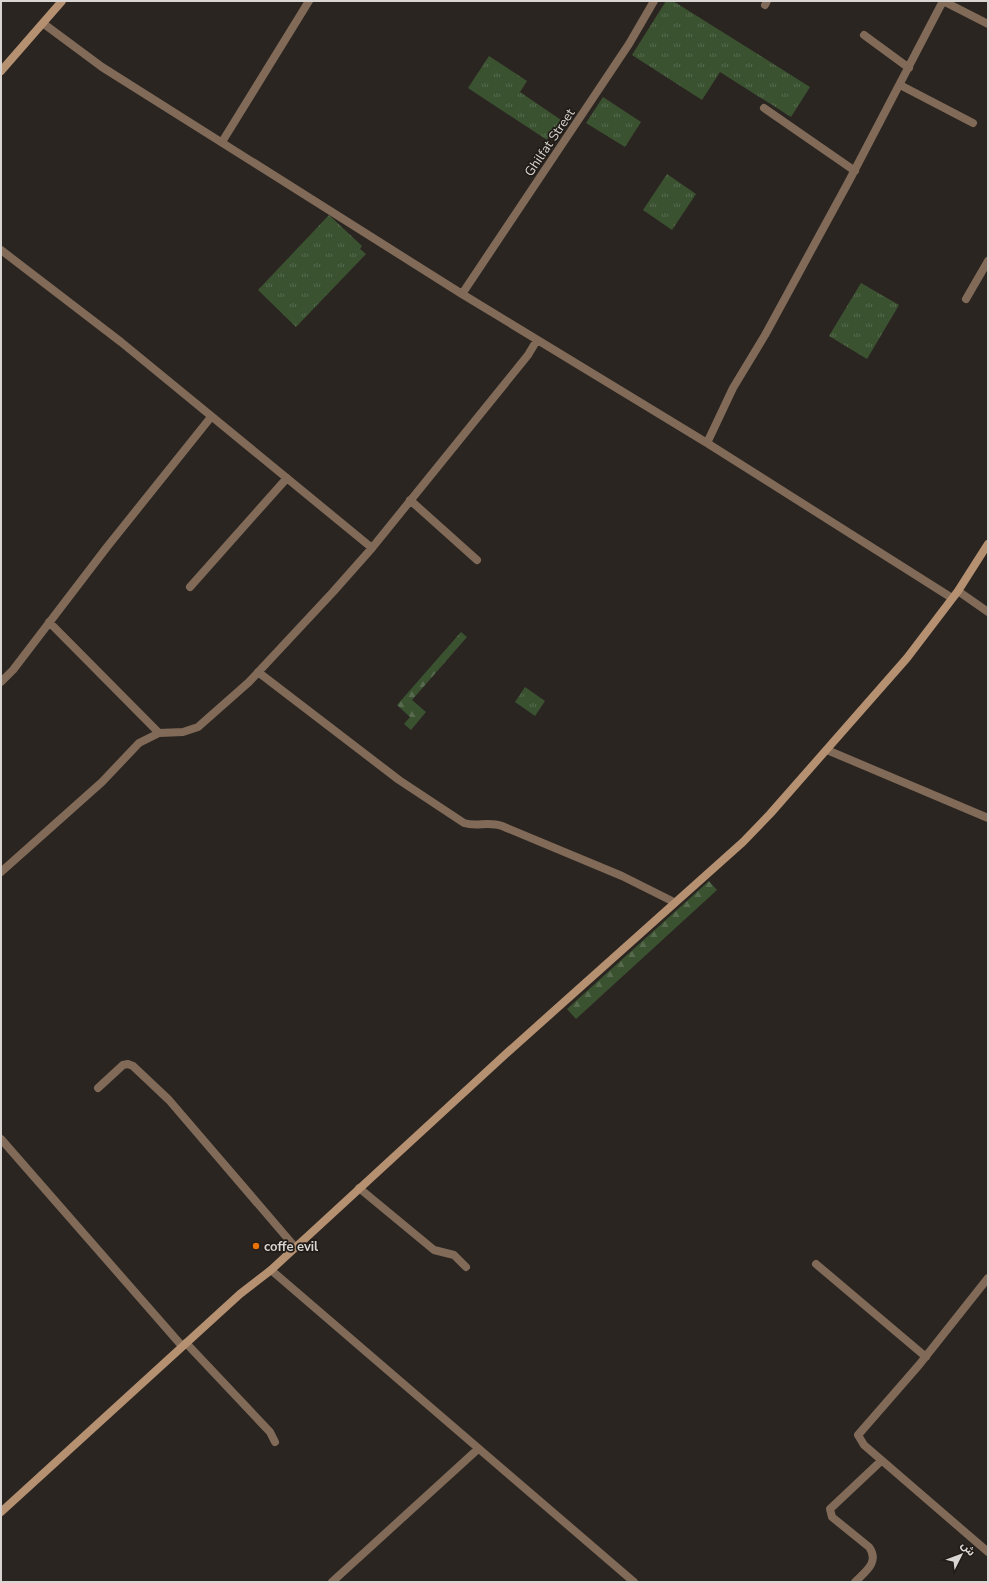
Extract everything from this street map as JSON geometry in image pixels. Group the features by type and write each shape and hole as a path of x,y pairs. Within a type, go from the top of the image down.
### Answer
{"street":[{"path":"1,71 44,24 62,1"},
{"path":"222,142 309,1"},
{"name":"Ghilfat Street","path":"462,294 629,44 654,1"},
{"path":"707,443 733,388 765,335 855,171 943,1 988,24"},
{"path":"44,24 102,67 462,294 707,443 952,598"},
{"path":"864,35 909,68"},
{"path":"900,85 973,123"},
{"path":"764,108 855,171"},
{"path":"1,250 121,342 372,548"},
{"path":"966,299 988,261"},
{"path":"1,872 102,782 139,743 159,733 184,732 198,727 258,672 372,548 528,355 537,340"},
{"path":"1,682 13,670 49,622 211,417"},
{"path":"190,587 287,478"},
{"path":"410,500 477,560"},
{"path":"1,1512 240,1294 271,1270 674,902 743,842 770,814 907,658 958,591 988,544"},
{"path":"958,591 988,612"},
{"path":"49,622 159,733"},
{"path":"258,672 399,780 464,823 469,825 492,823 502,826 622,876 674,902"},
{"path":"827,750 988,818"},
{"path":"98,1088 124,1065 128,1064 133,1066 169,1100 295,1247"},
{"path":"1,1139 184,1345 270,1432 275,1442"},
{"path":"360,1188 434,1250 454,1255 466,1267"},
{"path":"816,1264 926,1356"},
{"path":"271,1270 634,1582"},
{"path":"988,1278 926,1356 858,1435 864,1445 881,1461 988,1552"},
{"path":"332,1582 478,1449"},
{"path":"855,1582 872,1563 873,1554 869,1547 832,1517 830,1509 881,1461"}],"green space":[{"path":"666,1 673,1 810,87 791,117 720,72 702,100 632,55"},
{"path":"489,56 527,81 520,92 561,120 547,140 468,88"},
{"path":"603,97 641,122 625,147 586,123"},
{"path":"667,174 696,194 672,230 643,210"},
{"path":"329,215 362,246 360,249 366,254 296,327 258,290"},
{"path":"861,283 899,305 867,359 829,336"},
{"path":"461,632 467,637 412,700 426,712 411,730 404,724 410,717 397,705"},
{"path":"525,687 545,701 535,716 515,702"},
{"path":"709,881 717,890 576,1019 567,1009"}],"place":[{"name":"coffe evil","path":"256,1246"}]}
